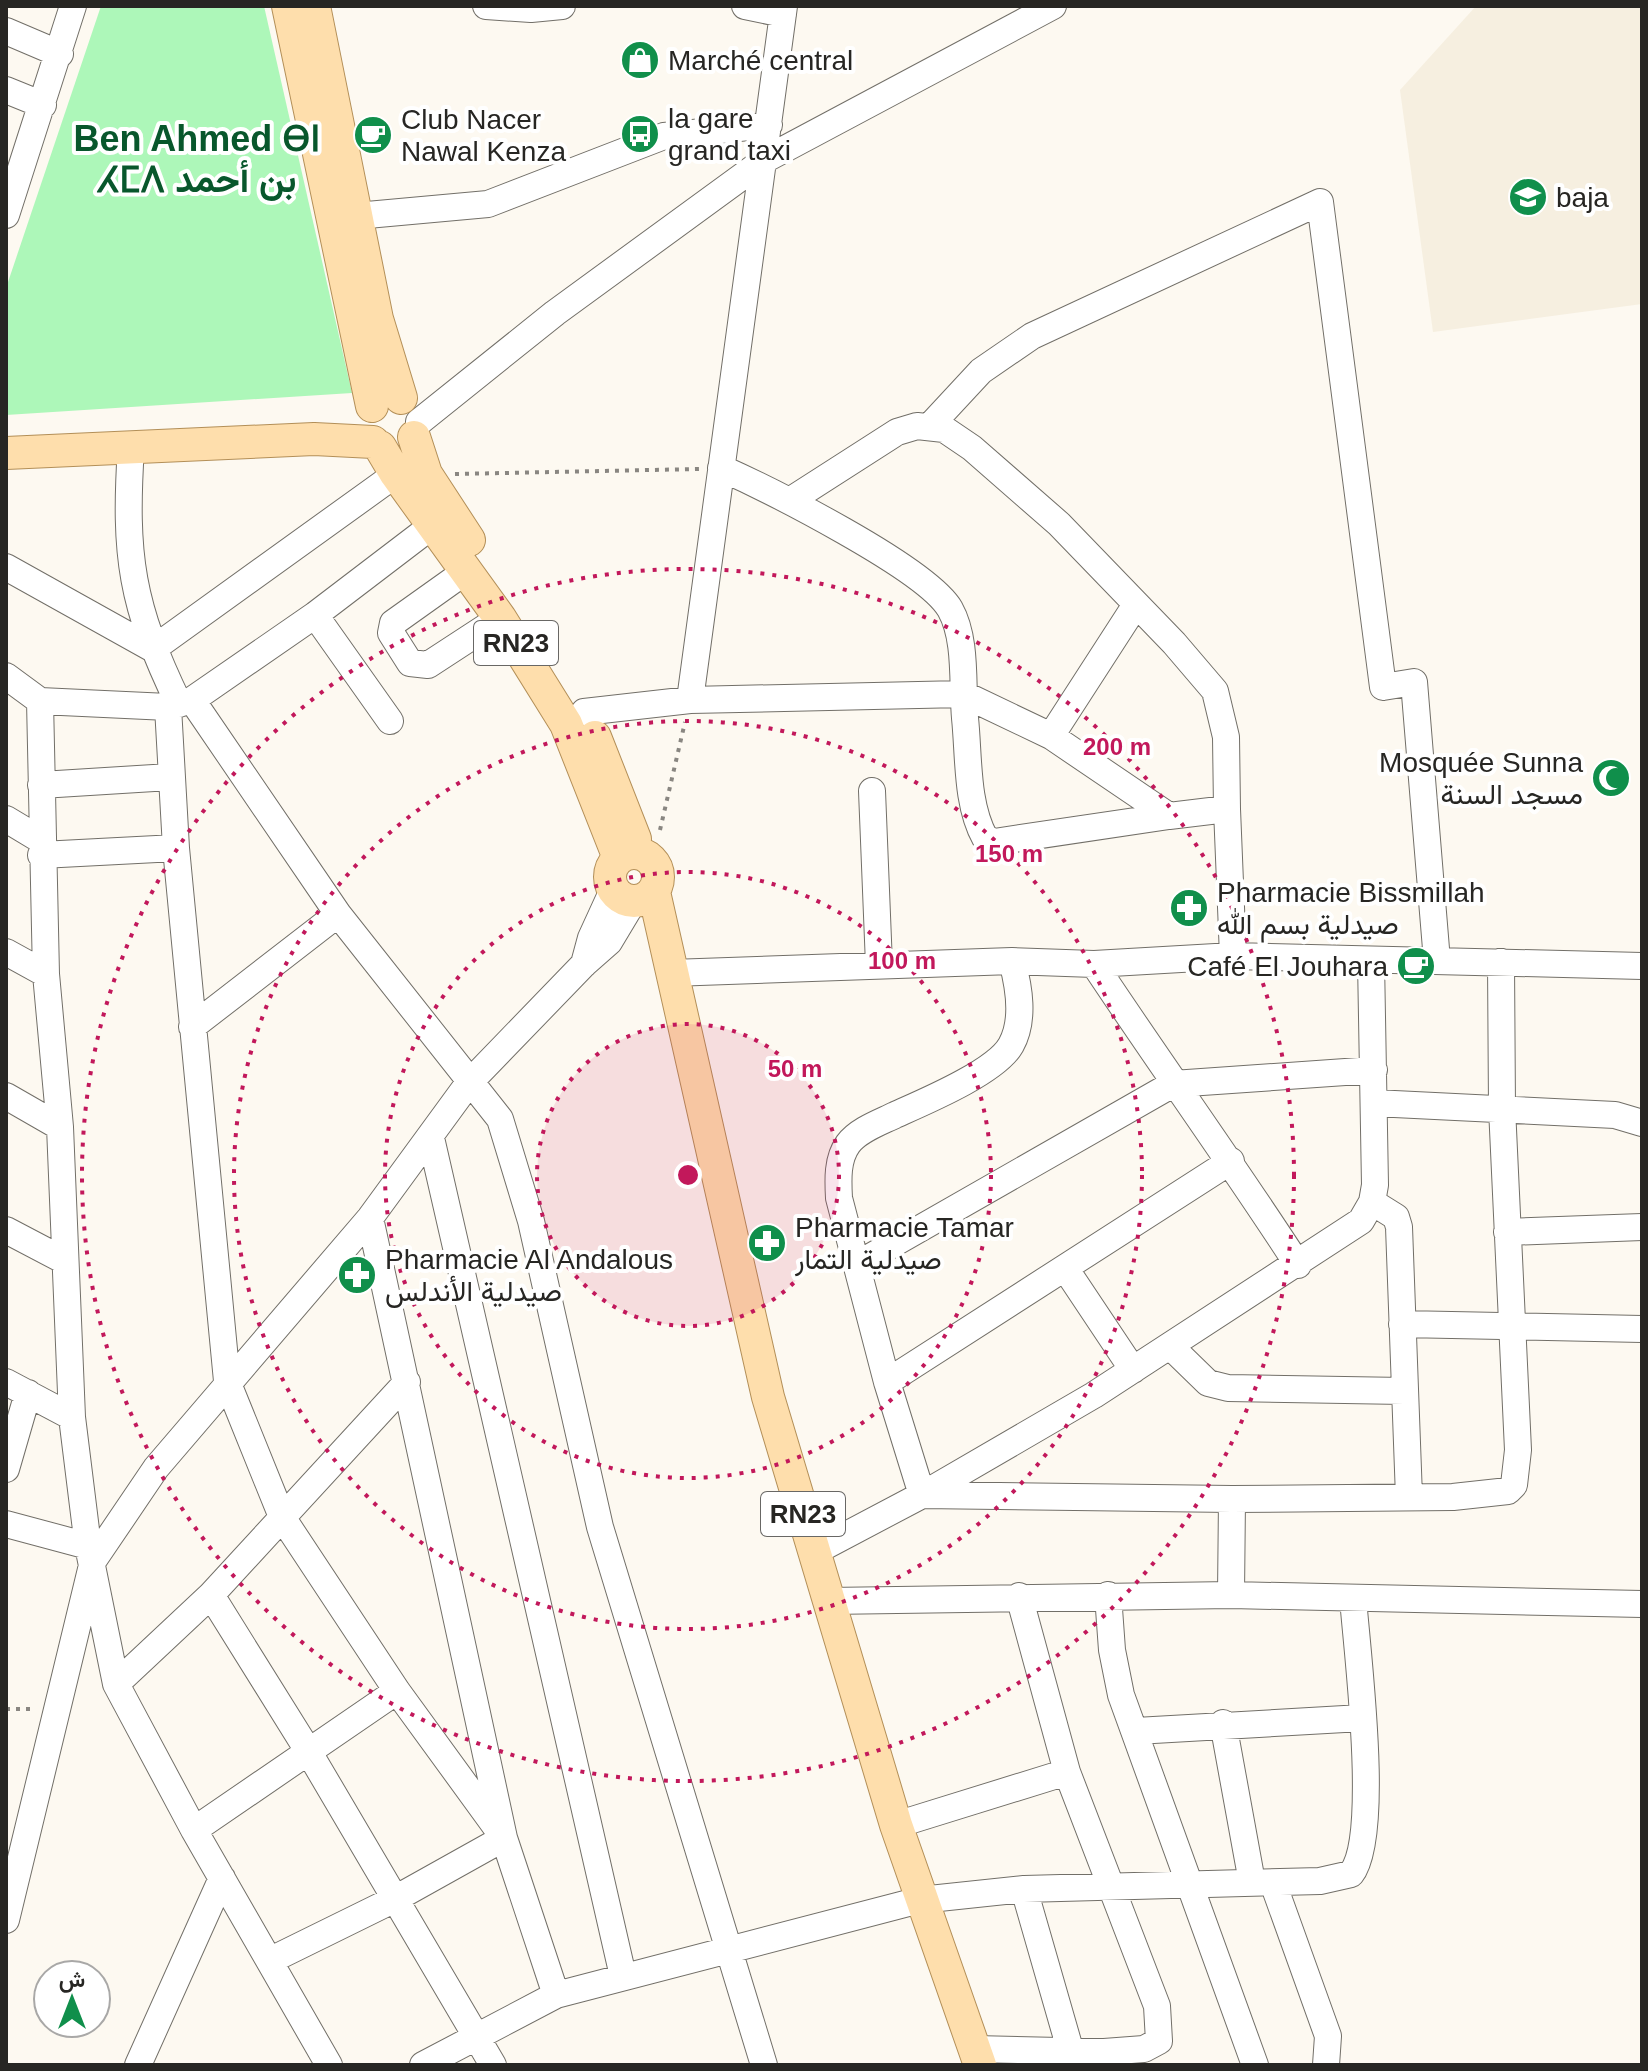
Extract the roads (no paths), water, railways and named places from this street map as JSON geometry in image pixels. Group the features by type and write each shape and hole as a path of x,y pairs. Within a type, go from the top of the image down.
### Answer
{"main road":[{"name":"RN23","path":"288,6 392,422 411,474 433,525 500,618 575,743 636,880"},
{"name":"RN23","path":"314,6 381,332 392,422"},
{"path":"6,453 314,439 392,422"},
{"name":"RN23","path":"411,474 584,712 615,783 650,934 668,962 768,1397 896,1825 977,2057"}],"street":[{"path":"6,215 16,156 43,105 73,6"},
{"path":"486,6 531,9 562,6"},
{"path":"690,700 784,10 745,6"},
{"path":"392,422 459,387 766,159 1053,6"},
{"path":"6,31 60,54"},
{"path":"6,90 43,105"},
{"path":"356,216 488,204 664,136 769,125"},
{"path":"929,427 981,371 1032,336 1320,202 1383,687 1414,682 1437,961"},
{"path":"791,500 897,432 929,427 944,429 972,448 1059,524 1215,691 1226,737 1233,956"},
{"path":"131,447 128,552 133,584 153,649 179,704 468,1084 490,1103 500,1119 531,1221 600,1527 725,1948 764,2065"},
{"path":"721,468 791,500 938,595 950,609 957,628 974,810 985,838 994,842 1227,809"},
{"path":"153,649 411,474"},
{"path":"6,676 40,701 179,704 315,615 433,525"},
{"path":"6,567 153,649"},
{"path":"466,571 393,623 391,633 410,663 428,665 500,618"},
{"path":"1051,736 1135,606"},
{"path":"315,615 390,721"},
{"path":"584,712 690,700 963,694 1051,736 1169,816"},
{"path":"40,701 46,974 60,1127 72,1417 90,1554 116,1684 194,1830 329,2065"},
{"path":"179,704 170,777 227,1381 282,1517 397,1691 504,1838"},
{"path":"41,785 170,777"},
{"path":"872,791 879,965"},
{"path":"6,819 41,847 176,848"},
{"path":"6,1920 90,1554 227,1381 370,1218 468,1084 584,964 591,938 636,880"},
{"path":"192,1027 338,914"},
{"path":"6,952 46,974"},
{"path":"668,962 879,965 1012,961 1094,964 1233,956 1642,966"},
{"path":"922,1495 887,1382 839,1198 838,1170 848,1143 873,1126 969,1077 1010,1048 1019,1011 1018,985 1012,961"},
{"path":"814,1552 922,1495 1133,1370 1361,1221 1372,1202 1375,1185 1371,961"},
{"path":"922,1495 1232,1499 1488,1496 1508,1491 1514,1485 1518,1450 1502,1108 1501,962"},
{"path":"1094,964 1173,1084 1231,1161 1298,1265"},
{"path":"858,1264 1173,1084 1374,1070"},
{"path":"6,1096 60,1127"},
{"path":"1374,1103 1615,1115 1642,1123"},
{"path":"431,1138 623,1976"},
{"path":"887,1382 1231,1161"},
{"path":"1372,1202 1396,1217 1399,1227 1409,1497"},
{"path":"370,1218 504,1838 556,1995"},
{"path":"1507,1232 1642,1227"},
{"path":"6,1230 65,1261"},
{"path":"1065,1268 1133,1370"},
{"path":"1402,1324 1642,1329"},
{"path":"1170,1346 1208,1383 1228,1388 1404,1391"},
{"path":"116,1684 211,1595 407,1382"},
{"path":"6,1469 17,1388 72,1417"},
{"path":"1231,1595 1232,1499"},
{"path":"6,1524 90,1554"},
{"path":"211,1595 307,1749 393,1900 493,2065"},
{"path":"1108,1595 1115,1673 1186,1882 1255,2065"},
{"path":"828,1601 1231,1595 1642,1604"},
{"path":"977,2057 1070,2049 1104,2052 1144,2049 1159,2041 1161,2034 1157,2006 1067,1772 1019,1596"},
{"path":"423,2065 556,1995 725,1948 920,1900 1024,1889 1341,1878 1356,1868 1362,1855 1364,1824 1362,1718 1353,1598"},
{"path":"194,1830 307,1749 397,1691"},
{"path":"1136,1731 1223,1723 1362,1718"},
{"path":"1223,1723 1263,1882 1328,2036 1326,2065"},
{"path":"896,1825 1067,1772"},
{"path":"271,1960 393,1900 504,1838"},
{"path":"138,2065 222,1878"},
{"path":"1024,1889 1070,2049"}],"place":[{"name":"Marché central","path":"640,60"},
{"name":"la gare grand taxi","path":"640,134"},
{"name":"Club Nacer Nawal Kenza","path":"373,135"},
{"name":"baja","path":"1528,197"},
{"name":"Mosquée Sunna مسجد السنة","path":"1611,778"},
{"name":"Pharmacie Bissmillah صيدلية بسم الله","path":"1189,908"},
{"name":"Café El Jouhara","path":"1416,966"},
{"name":"Pharmacie Tamar صيدلية التمار","path":"767,1243"},
{"name":"Pharmacie Al Andalous صيدلية الأندلس","path":"357,1275"}],"district":[{"name":"Ben Ahmed ⴱⵏ ⵃⵎⴷ بن أحمد","path":"197,158"}]}
